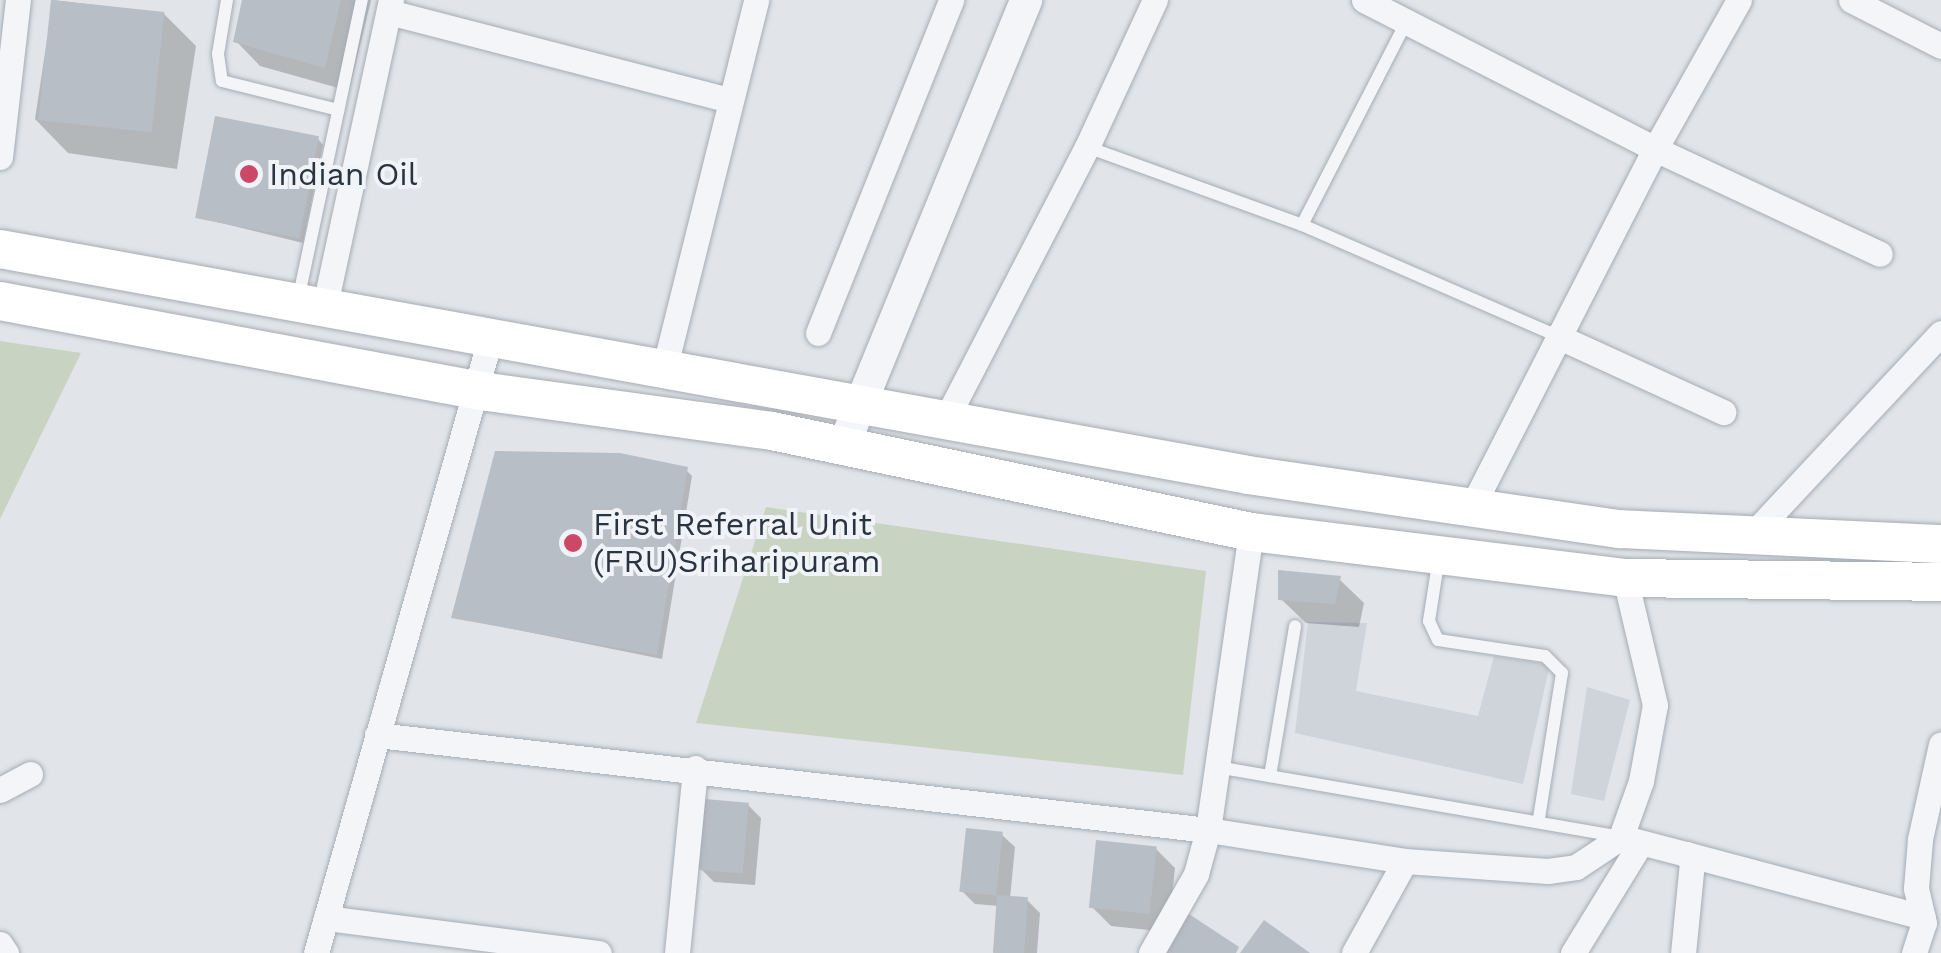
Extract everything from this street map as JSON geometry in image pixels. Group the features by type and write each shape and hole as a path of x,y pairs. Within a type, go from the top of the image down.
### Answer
{"main road":[{"path":"0,249 862,400 1248,476 1620,529 1941,544"},
{"path":"0,301 480,391 843,447 1251,532 1625,578 1941,582"}],"street":[{"path":"0,157 18,0"},
{"path":"665,366 756,0"},
{"path":"818,333 951,0"},
{"path":"843,447 1026,0"},
{"path":"947,417 1087,148 1155,0"},
{"path":"1364,0 1656,149 1880,254"},
{"path":"1471,508 1557,336 1739,0"},
{"path":"1851,0 1941,46"},
{"path":"312,302 390,6 730,100"},
{"path":"1786,578 1769,536 1941,333"},
{"path":"316,953 376,735 480,391 491,336"},
{"path":"1557,336 1723,412"},
{"path":"1151,953 1185,898 1208,830 1251,532"},
{"path":"1574,953 1631,840 1655,704 1625,578"},
{"path":"376,735 695,768 1208,830 1405,861 1548,871 1576,867 1631,840 1923,917"},
{"path":"1914,953 1923,917 1916,888 1920,839 1941,744"},
{"path":"677,953 695,768"},
{"path":"0,790 30,774"},
{"path":"1683,953 1692,874 1686,854"},
{"path":"1354,953 1405,861"},
{"path":"326,918 500,948 599,953"},
{"path":"0,944 6,953"}],"lane":[{"path":"228,0 218,54 222,81 338,110"},
{"path":"312,302 338,110 362,0"},
{"path":"1302,225 1407,21"},
{"path":"1087,148 1302,225 1557,336"},
{"path":"1439,555 1429,621 1438,640 1545,656 1562,674 1540,818"},
{"path":"1270,776 1295,626"},
{"path":"1217,767 1540,818 1631,840"}],"shaded area":[{"path":"1308,622 1367,623 1356,691 1478,716 1494,656 1550,665 1523,784 1295,733"},
{"path":"1587,687 1630,700 1604,801 1571,794"}],"green space":[{"path":"0,341 81,353 0,519"},
{"path":"766,507 1206,571 1183,775 696,723"}],"building":[{"path":"51,0 164,12 152,132 38,120"},
{"path":"242,0 341,0 325,68 233,42"},
{"path":"215,116 319,136 299,238 195,218"},
{"name":"First Referral Unit (FRU)Sriharipuram","path":"495,451 620,453 688,467 657,655 451,618"},
{"path":"1278,570 1341,576 1335,604 1278,600"},
{"path":"705,799 749,803 743,874 699,870"},
{"path":"966,828 1003,832 996,896 959,892"},
{"path":"1096,840 1157,846 1150,914 1089,908"},
{"path":"997,895 1028,897 1024,953 993,953"},
{"path":"1183,910 1239,947 1236,953 1154,953"},
{"path":"1264,920 1310,953 1240,953"}],"place":[{"name":"Indian Oil","path":"249,174"},
{"name":"First Referral Unit (FRU)Sriharipuram","path":"573,543"}]}
